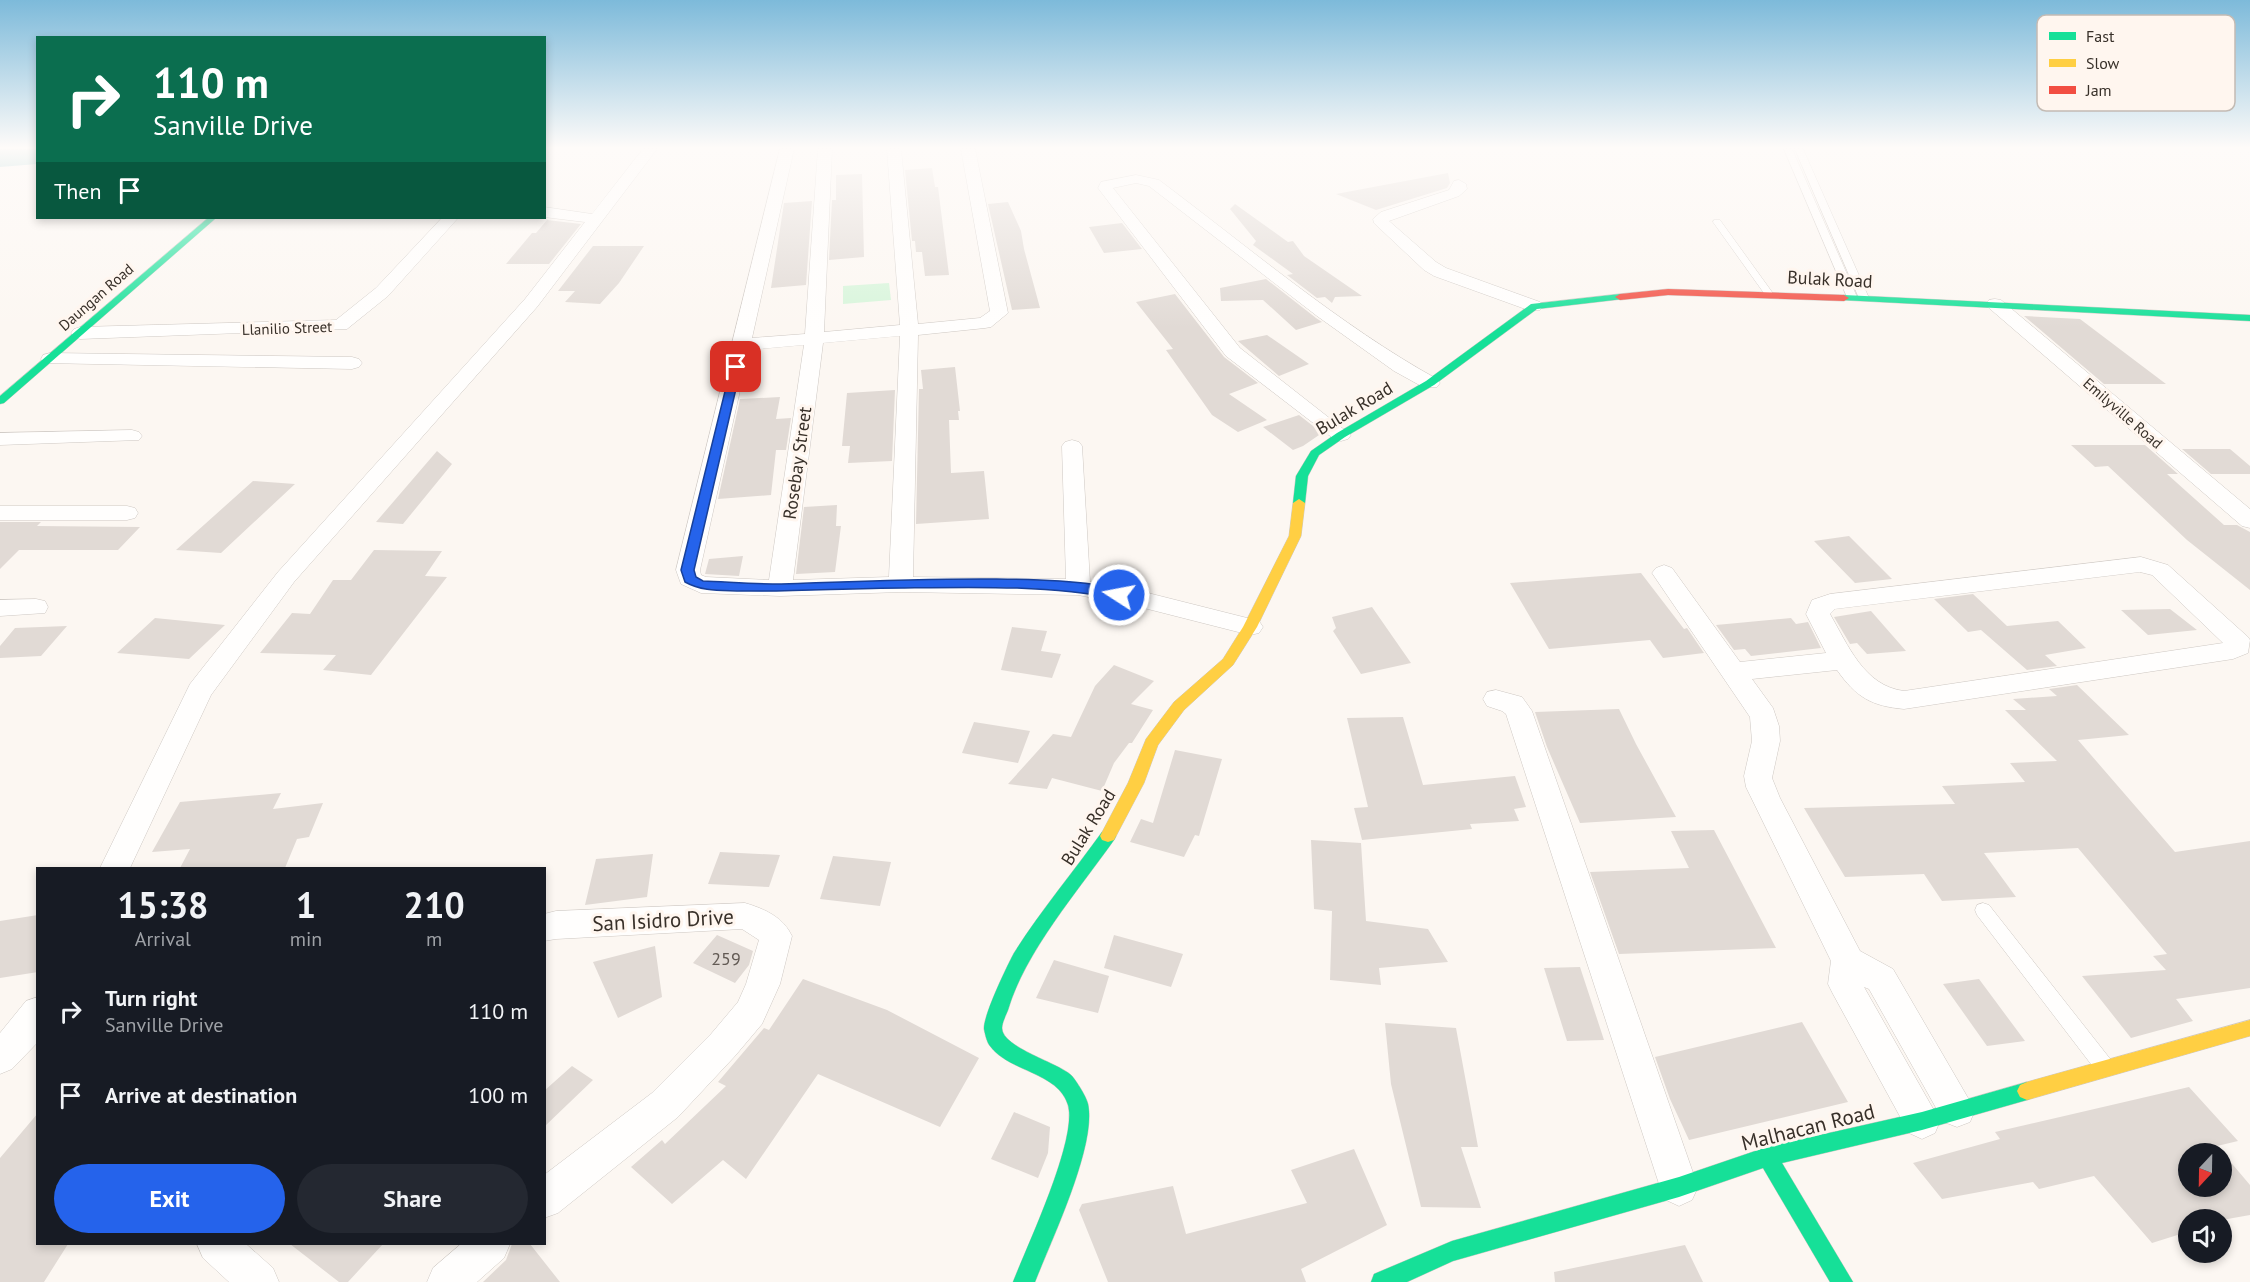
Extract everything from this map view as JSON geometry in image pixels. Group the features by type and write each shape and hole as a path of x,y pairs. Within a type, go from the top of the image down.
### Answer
{"street":[{"path":"115,867 199,690 286,577 531,303 604,209"},
{"path":"773,209 688,570 690,579 701,585 780,588 901,584 1030,584 1078,587 1140,599 1250,627"},
{"name":"Rosebay Street","path":"780,588 814,339 822,209"},
{"path":"899,209 909,330 901,584"},
{"path":"741,345 985,323 994,318 999,313 979,209"},
{"path":"1121,209 1233,352 1341,435"},
{"path":"1188,209 1323,312 1401,367 1430,383"},
{"path":"1406,209 1387,215 1381,219 1382,223 1430,266 1440,272 1534,306"},
{"path":"546,212 596,219"},
{"name":"Daungan Road","path":"0,401 211,219"},
{"name":"Llanilio Street","path":"80,333 341,326 382,292 449,219"},
{"name":"Bulak Road","path":"1024,1282 1074,1154 1078,1128 1078,1104 1064,1081 1019,1057 997,1041 993,1028 1002,999 1020,958 1109,834 1136,783 1151,743 1179,706 1228,662 1250,627 1295,536 1302,476 1315,453 1341,435 1430,383 1534,306 1668,292 1995,304 2250,318"},
{"name":"Emilyville Road","path":"1995,304 2250,521"},
{"path":"50,359 352,363"},
{"path":"0,439 132,436"},
{"path":"1072,446 1078,587"},
{"path":"0,513 127,513"},
{"path":"2141,564 2160,570 2239,643 2239,647 2233,650 1904,700 1889,699 1870,691 1844,660 1818,614 1821,606 1830,602 2141,564"},
{"path":"1664,573 1763,715 1767,731 1767,746 1758,777 1772,815 1848,961 1881,979 1957,1110"},
{"path":"0,608 36,607"},
{"path":"1733,672 1844,660"},
{"path":"1496,699 1512,704 1518,711 1679,1187"},
{"name":"San Isidro Drive","path":"546,928 556,925 745,916 764,925 776,936 763,984 750,1013 723,1045 665,1105 546,1197"},
{"path":"1848,961 1845,984 1922,1121"},
{"path":"0,1058 25,1031 36,1014"},
{"name":"Malhacan Road","path":"1382,1282 1452,1251 1679,1187 1767,1157 1922,1121 2105,1067 2250,1028"},
{"path":"1767,1157 1842,1282"},
{"path":"218,1245 258,1282"},
{"path":"447,1282 489,1245"}],"lane":[{"path":"1816,209 1858,298"},
{"path":"1823,209 1858,298"},
{"path":"1717,222 1769,294"},
{"path":"1983,910 2105,1067"}],"green space":[{"path":"889,283 891,300 843,304 843,286"}],"building":[{"path":"783,209 811,209 806,285 771,288"},
{"path":"832,209 863,209 864,257 829,260"},
{"path":"909,209 941,209 949,275 925,276 922,252 916,252 915,241 912,241"},
{"path":"989,209 1011,209 1021,231 1040,308 1012,310"},
{"path":"1230,209 1242,209 1288,242 1293,241 1304,256 1362,296 1335,297 1332,303 1325,297 1317,298 1287,275 1293,274 1253,245 1256,241"},
{"path":"547,220 581,224 549,264 506,264 532,233 536,233"},
{"path":"1122,223 1142,249 1104,253 1089,227"},
{"path":"593,246 644,246 619,283 600,304 565,302 575,291 558,291"},
{"path":"1266,279 1322,322 1296,330 1263,300 1221,301 1220,288"},
{"path":"1175,294 1224,357 1258,383 1229,394 1267,420 1238,432 1212,415 1166,350 1173,349 1136,302"},
{"path":"2024,316 2080,319 2166,384 2104,384"},
{"path":"1267,335 1309,364 1279,376 1238,341"},
{"path":"955,367 960,411 958,411 959,420 949,420 951,473 984,471 989,519 916,524 919,389 923,389 921,370"},
{"path":"895,390 892,461 848,463 850,446 842,446 847,393"},
{"path":"780,397 776,419 791,418 786,450 776,450 771,495 718,499 740,399"},
{"path":"1299,415 1322,433 1293,450 1263,427"},
{"path":"2071,445 2145,445 2178,474 2167,474 2224,525 2237,525 2250,532 2250,590 2187,540 2108,466 2095,467"},
{"path":"2182,449 2230,449 2250,466 2250,474 2211,474"},
{"path":"437,451 452,464 403,524 376,522"},
{"path":"253,481 295,484 221,553 176,550"},
{"path":"837,505 836,526 841,526 835,572 796,574 804,507"},
{"path":"0,522 41,522 37,526 140,527 118,550 19,550 0,569"},
{"path":"1849,536 1892,579 1855,583 1814,541"},
{"path":"374,550 442,551 425,576 447,577 371,675 323,670 336,655 260,653 292,613 310,614 333,580 351,580"},
{"path":"743,556 739,576 705,574 709,559"},
{"path":"1641,573 1684,629 1687,628 1704,653 1663,658 1650,640 1549,649 1510,583"},
{"path":"1973,594 2007,626 2058,621 2086,648 2045,655 2057,666 2027,670 1981,630 1968,632 1934,599"},
{"path":"1372,607 1411,663 1361,674 1333,631 1336,628 1332,617"},
{"path":"2170,609 2197,630 2148,635 2121,610"},
{"path":"1871,611 1906,651 1867,654 1857,643 1850,644 1834,617"},
{"path":"155,618 225,625 189,659 117,653"},
{"path":"1791,618 1796,624 1808,622 1821,648 1751,656 1745,649 1734,650 1716,625"},
{"path":"67,626 41,656 0,658 0,646 15,628"},
{"path":"1012,627 1047,631 1041,651 1061,654 1052,678 1001,670"},
{"path":"1114,665 1154,681 1131,704 1153,710 1132,743 1129,743 1114,763 1102,791 1052,778 1047,789 1008,784 1053,734 1071,737 1095,686"},
{"path":"2077,685 2129,735 2078,740 2175,852 2250,841 2250,988 2176,999 2193,1021 2131,1038 2082,976 2166,970 2153,956 2167,954 2078,848 1984,853 2016,897 1942,901 1924,874 1845,877 1804,808 1955,804 1942,786 2025,782 2010,763 2057,761 2005,710 2026,710 2013,699 2057,696 2049,689"},
{"path":"1619,709 1676,817 1580,823 1547,747 1535,712"},
{"path":"1403,717 1423,785 1515,776 1526,807 1514,809 1519,821 1470,824 1472,829 1362,840 1354,808 1368,807 1347,718"},
{"path":"974,722 1030,731 1018,763 962,753"},
{"path":"1175,750 1222,759 1199,836 1195,835 1184,857 1130,842 1141,819 1153,823"},
{"path":"281,793 273,809 323,803 309,837 297,839 285,867 181,867 190,849 152,852 180,802"},
{"path":"1714,830 1776,948 1619,954 1590,872 1689,868 1671,831"},
{"path":"1311,840 1361,843 1366,921 1428,929 1448,962 1379,968 1381,985 1330,980 1332,911 1314,909"},
{"path":"720,852 780,855 769,887 708,884"},
{"path":"653,854 647,897 585,905 596,859"},
{"path":"833,856 891,862 880,906 820,899"},
{"path":"36,915 36,972 0,978 0,921"},
{"path":"717,935 753,951 749,965 735,983 693,963"},
{"path":"1114,935 1183,954 1171,987 1104,968"},
{"path":"655,946 662,997 618,1018 593,962"},
{"path":"1054,960 1109,976 1098,1013 1036,998"},
{"path":"1580,967 1604,1040 1567,1041 1544,968"},
{"path":"803,979 887,1010 979,1058 940,1127 818,1074 746,1179 723,1160 672,1204 631,1167 662,1140 665,1144 726,1086 718,1082 764,1028 769,1030"},
{"path":"1979,979 2025,1041 1987,1046 1943,984"},
{"path":"1802,1022 1848,1102 1689,1140 1670,1099 1655,1057"},
{"path":"1385,1023 1456,1028 1478,1147 1461,1147 1481,1208 1421,1207 1391,1084"},
{"path":"572,1066 593,1080 546,1125 546,1089"},
{"path":"2189,1087 2238,1141 2178,1143 2178,1197 2232,1197 2232,1164 2250,1185 2250,1215 2232,1218 2232,1209 2178,1209 2178,1235 2152,1243 2094,1176 2039,1189 2033,1182 1942,1199 1913,1163 2000,1139 1995,1132"},
{"path":"1014,1112 1050,1127 1048,1153 1038,1178 991,1159"},
{"path":"36,1115 36,1245 67,1245 44,1282 0,1282 0,1158"},
{"path":"1354,1149 1387,1225 1301,1269 1306,1282 1108,1282 1079,1210 1082,1204 1173,1186 1186,1234 1307,1203 1291,1170"},
{"path":"291,1245 382,1245 348,1282 339,1282"},
{"path":"512,1245 531,1245 560,1282 483,1282 506,1260"},
{"path":"1685,1245 1703,1282 1555,1282 1554,1272"}],"traffic: fast":[{"path":"0,401 211,219"},
{"path":"1299,503 1302,476 1315,453 1341,435 1430,383 1534,306 1620,297"},
{"path":"1844,298 2250,318"},
{"path":"1024,1282 1074,1154 1078,1128 1078,1104 1064,1081 1019,1057 997,1041 993,1028 1002,999 1020,959 1108,836"},
{"path":"1382,1282 1452,1251 1679,1187 1767,1157 1922,1121 2027,1091"},
{"path":"1767,1157 1842,1282"}],"traffic: slow":[{"path":"1108,836 1136,783 1151,743 1179,706 1228,662 1250,627 1295,536 1299,503"},
{"path":"2027,1091 2250,1028"}],"traffic: jam":[{"path":"1620,297 1668,292 1844,298"}],"route":[{"path":"736,367 688,570 690,579 701,585 780,588 901,584 1030,584 1078,587 1119,595"}]}
